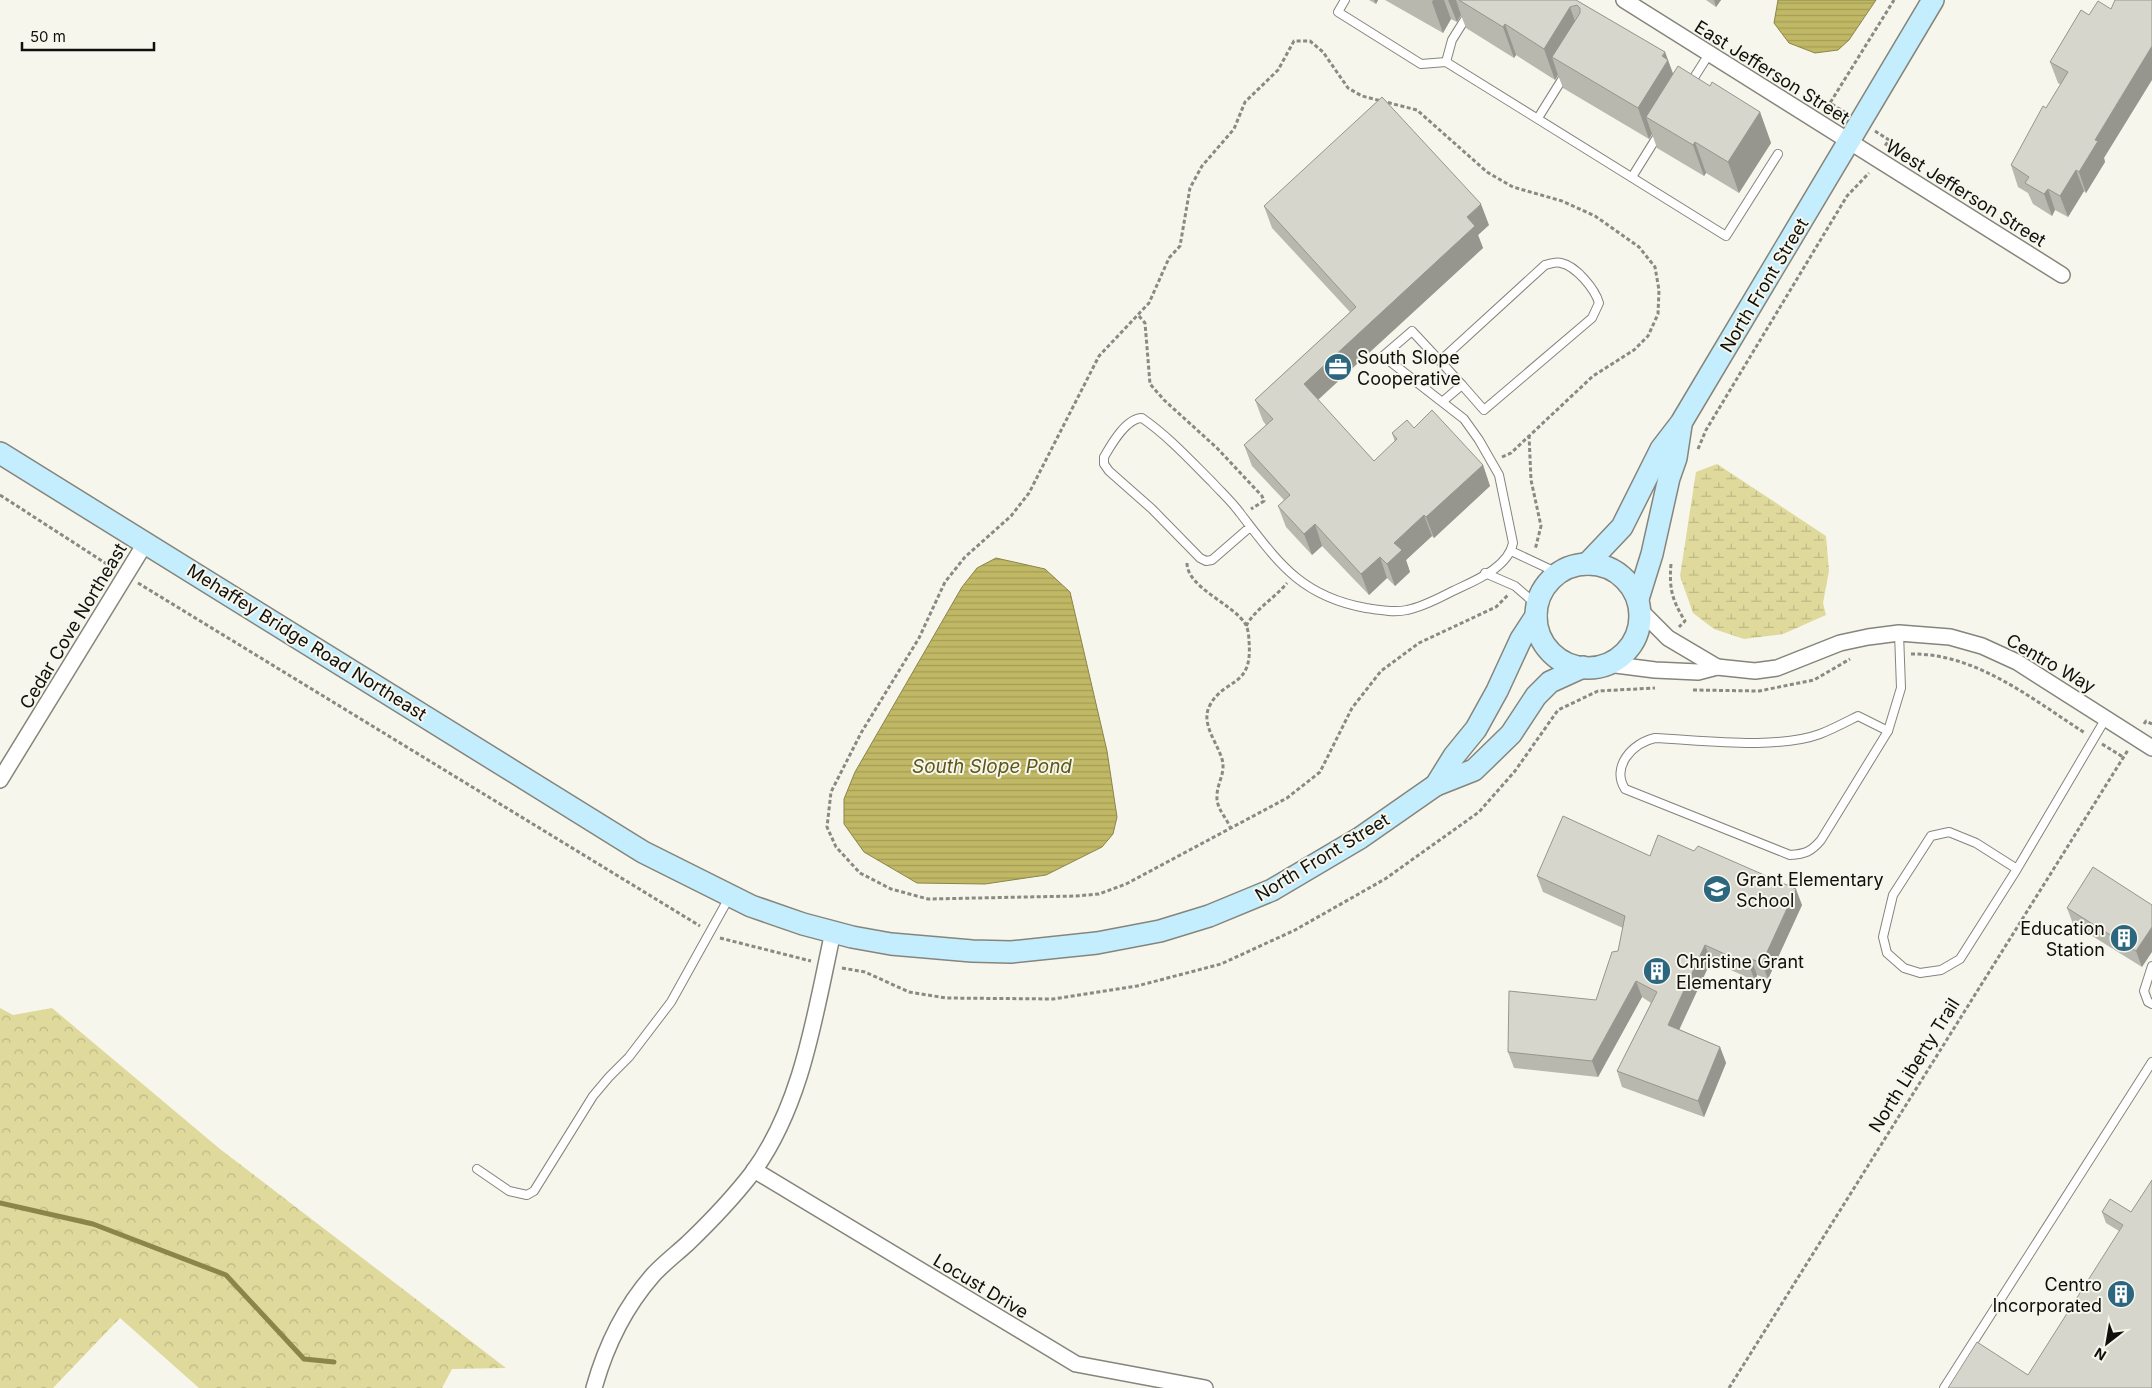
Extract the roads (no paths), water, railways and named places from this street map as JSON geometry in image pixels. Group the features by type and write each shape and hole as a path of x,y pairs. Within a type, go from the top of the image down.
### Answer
{"main road":[{"name":"North Front Street","path":"1587,564 1622,527 1661,449 1681,424 1933,0"},
{"path":"1436,785 1474,770 1511,734 1536,696 1550,682 1583,667 1608,664 1620,657 1630,647 1637,634 1639,604 1668,478 1676,458 1681,424"},
{"name":"Mehaffey Bridge Road Northeast","path":"0,453 612,832"},
{"path":"1583,667 1568,663 1555,656 1545,644 1539,631 1537,611 1547,584 1558,574 1572,566 1587,564 1604,566 1618,573 1630,585 1639,604"},
{"name":"North Front Street","path":"612,832 643,852 730,896 802,924 834,932 929,948 1011,952 1097,943 1160,931 1209,916 1272,890 1360,838 1436,785 1454,756 1476,729 1537,611"}],"street":[{"name":"East Jefferson Street","path":"1624,0 1849,143"},
{"name":"West Jefferson Street","path":"1849,143 2062,275"},
{"name":"Cedar Cove Northeast","path":"0,780 146,542"},
{"name":"Centro Way","path":"1639,604 1668,638 1717,667"},
{"name":"Centro Way","path":"1608,664 1655,670 1698,672 1717,667 1749,671 1777,668 1840,642 1898,633 1950,637 1982,646 2017,662 2152,748"},
{"path":"594,1388 614,1333 628,1307 654,1274 728,1203 754,1170 780,1124 798,1081 834,932"},
{"name":"Locust Drive","path":"754,1170 1051,1352 1076,1364 1145,1383 1205,1388"}],"lane":[{"path":"1345,0 1338,12 1421,64 1446,62 1726,236 1778,154"},
{"path":"1446,62 1452,40 1477,0"},
{"path":"1683,95 1709,54"},
{"path":"1538,118 1572,64"},
{"path":"1632,177 1663,128"},
{"path":"1250,527 1212,560 1206,561 1192,552 1152,509 1109,471 1104,464 1104,457 1136,418 1142,418 1183,452 1242,516 1261,542 1293,576 1322,595 1348,605 1382,610 1407,610 1436,599 1498,566 1511,550 1511,525 1499,475 1464,419 1384,356 1412,330 1484,410 1592,318 1599,303 1597,295 1574,270 1562,263 1546,265 1440,361"},
{"path":"1442,402 1462,385"},
{"path":"1511,550 1558,574"},
{"path":"1485,573 1515,586 1537,611"},
{"path":"1888,731 1858,716 1818,734 1778,741 1751,743 1642,740 1630,751 1619,771 1620,781 1626,789 1641,796 1790,854 1804,854 1814,848 1820,840 1888,731 1901,688 1898,633"},
{"path":"2017,869 1976,842 1949,832 1931,836 1894,895 1883,937 1887,954 1904,968 1920,972 1941,970 1960,959 2017,869 2106,718"},
{"path":"477,1169 509,1191 527,1195 534,1191 593,1096 629,1057 671,1002 730,896"},
{"path":"2152,966 2144,991 2148,1002 2152,1004"},
{"path":"1944,1388 2152,1062"}],"water":[{"path":"1778,0 1876,0 1849,40 1838,50 1815,53 1789,43 1774,23"},
{"name":"South Slope Pond","path":"996,558 1045,569 1070,592 1107,751 1117,817 1113,834 1102,847 1046,875 985,884 917,883 864,852 844,824 844,799 855,772 962,587 977,568"}],"waterway":[{"path":"0,1203 93,1224 226,1275 304,1359 334,1362"}],"place":[{"name":"South Slope Cooperative","path":"1338,367"},
{"name":"Grant Elementary School","path":"1717,889"},
{"name":"Education Station","path":"2124,938"},
{"name":"Christine Grant Elementary","path":"1657,971"},
{"name":"Centro Incorporated","path":"2121,1294"}]}
